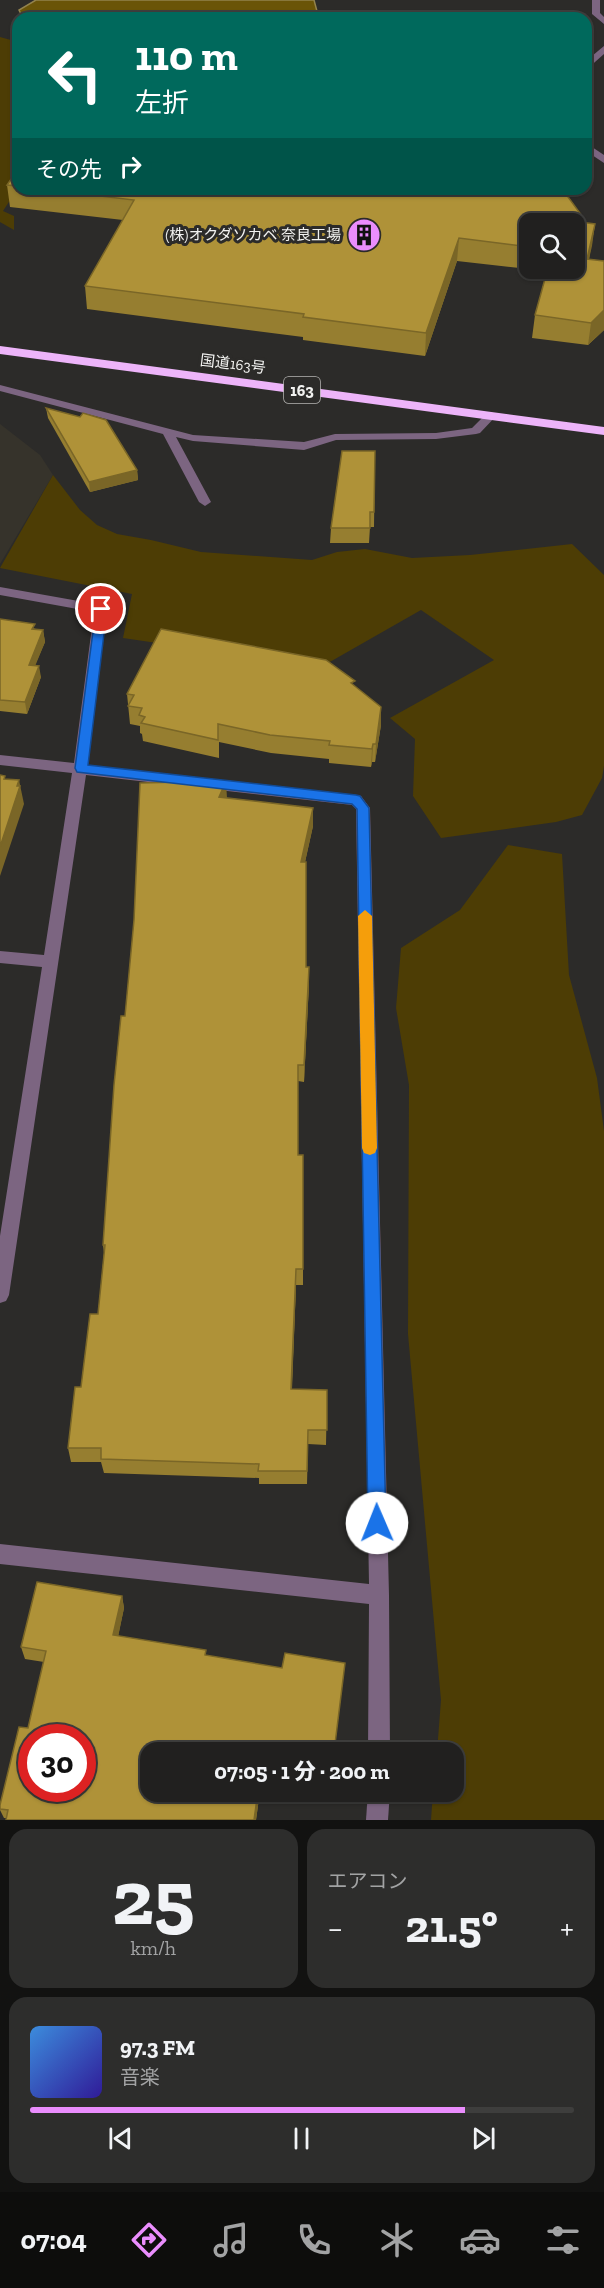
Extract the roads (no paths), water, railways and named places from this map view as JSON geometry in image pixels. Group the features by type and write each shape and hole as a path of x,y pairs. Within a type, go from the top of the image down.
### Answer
{"highway":[{"name":"国道163号","path":"0,350 604,431"}],"street":[{"path":"596,0 596,14 604,21"},
{"path":"592,61 604,49"},
{"path":"592,151 604,160"},
{"path":"0,388 193,438 304,446 335,437 436,436 476,431 491,415"},
{"path":"168,433 205,502"},
{"path":"0,591 101,609 81,768 5,1218 0,1295"},
{"path":"0,760 356,800 363,808 379,1595 379,1742"},
{"path":"0,957 49,962"},
{"path":"0,1554 379,1595"},
{"path":"377,1820 378,1802"}],"place":[{"name":"(株)オクダソカベ 奈良工場","path":"364,235"}]}
